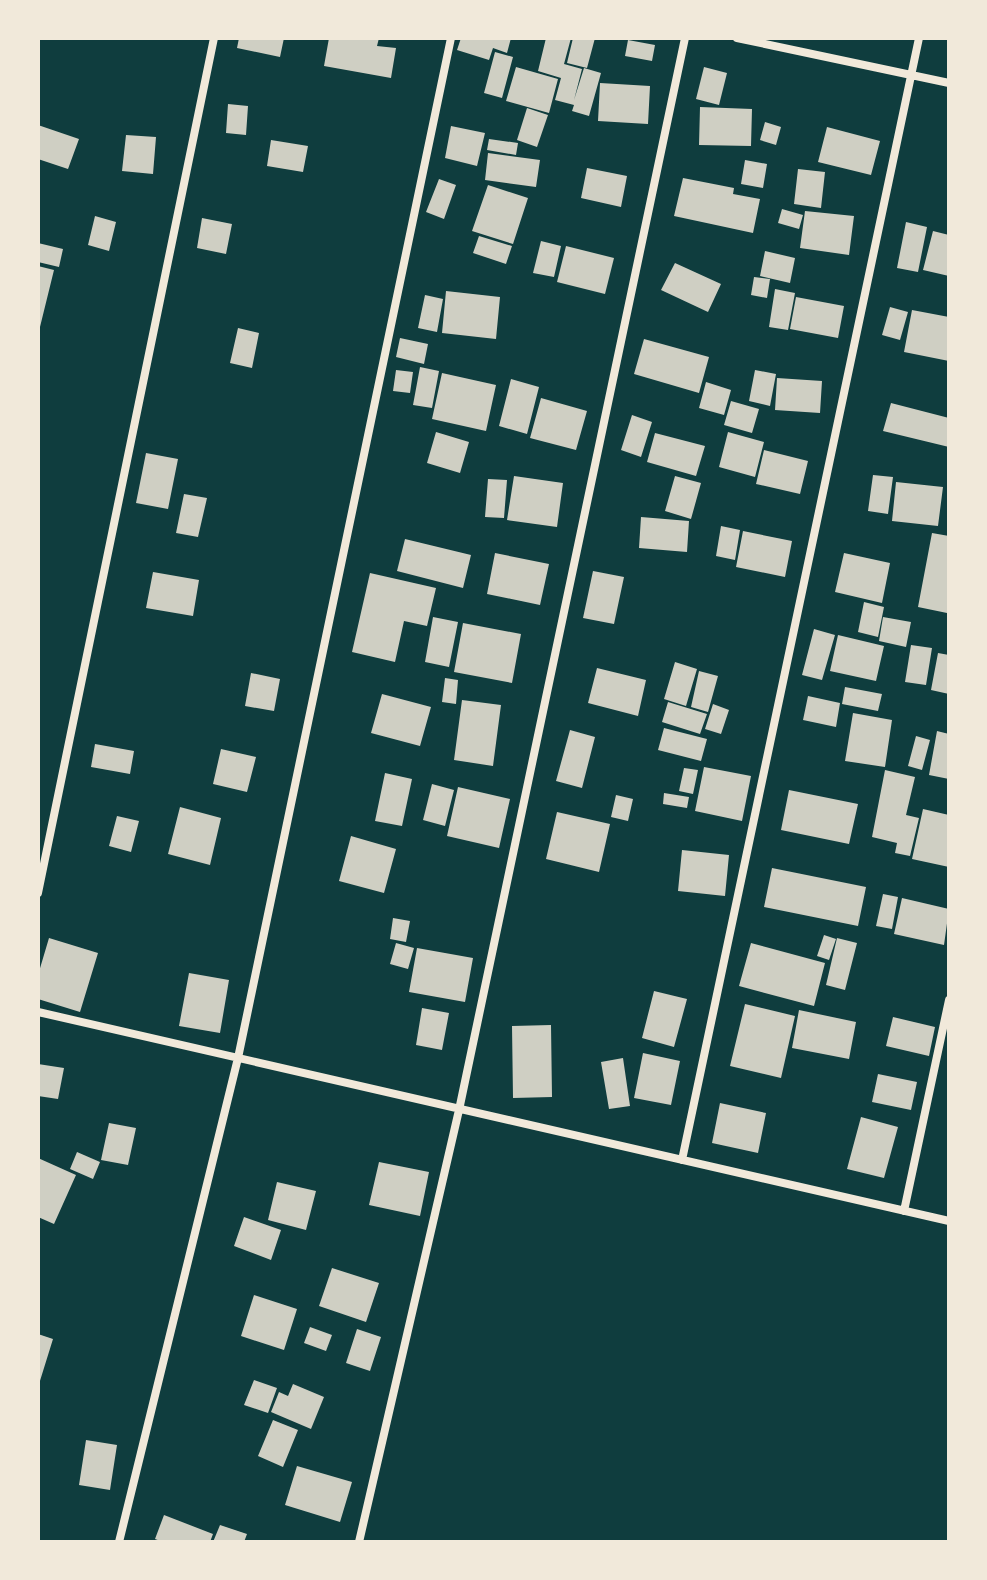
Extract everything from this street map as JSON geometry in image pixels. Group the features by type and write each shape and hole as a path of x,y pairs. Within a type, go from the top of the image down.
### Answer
{"street":[{"path":"38,893 214,38"},
{"path":"119,1542 238,1058 451,38"},
{"path":"359,1542 459,1110 685,38"},
{"path":"737,38 949,83"},
{"path":"682,1160 919,38"},
{"path":"904,1211 949,1000"},
{"path":"38,1012 949,1221"}],"building":[{"path":"239,38 284,38 280,57 237,48"},
{"path":"329,38 379,38 377,46 396,48 391,78 324,66"},
{"path":"461,38 511,38 507,53 493,48 489,60 457,50"},
{"path":"546,38 571,38 564,64 582,69 574,100 584,68 601,73 589,116 572,111 574,105 555,100 561,78 538,71"},
{"path":"573,38 595,38 587,68 567,63"},
{"path":"628,40 655,45 652,61 625,56"},
{"path":"495,52 513,57 502,98 484,93"},
{"path":"516,67 558,79 549,113 506,101"},
{"path":"704,67 727,73 719,105 696,99"},
{"path":"600,83 650,86 648,124 598,121"},
{"path":"228,104 248,106 246,135 226,133"},
{"path":"700,107 752,109 751,146 699,145"},
{"path":"527,108 548,115 537,147 517,140"},
{"path":"765,122 781,127 776,145 760,140"},
{"path":"38,125 79,139 68,169 38,159"},
{"path":"451,126 485,133 477,166 445,158"},
{"path":"827,127 880,141 871,175 818,162"},
{"path":"126,135 156,137 153,174 122,171"},
{"path":"489,139 518,143 516,155 487,150"},
{"path":"271,140 308,146 303,172 267,166"},
{"path":"488,153 540,160 536,187 485,180"},
{"path":"745,160 767,164 763,188 741,184"},
{"path":"587,168 627,176 621,207 581,198"},
{"path":"798,169 825,172 821,208 794,204"},
{"path":"683,178 734,188 733,194 760,199 753,233 674,216"},
{"path":"439,179 456,185 444,219 426,212"},
{"path":"488,185 528,198 513,244 472,231"},
{"path":"782,209 803,215 799,229 778,223"},
{"path":"805,211 854,216 849,255 800,248"},
{"path":"95,216 116,222 109,251 88,245"},
{"path":"202,218 232,224 226,254 197,248"},
{"path":"906,222 927,227 918,272 897,268"},
{"path":"933,231 949,235 949,276 923,270"},
{"path":"479,236 512,246 506,264 473,253"},
{"path":"541,241 561,246 554,277 533,273"},
{"path":"38,243 63,249 59,267 38,262"},
{"path":"566,246 614,258 605,294 557,282"},
{"path":"765,251 795,258 790,283 760,276"},
{"path":"675,263 721,284 708,312 661,290"},
{"path":"38,266 54,270 39,331 38,331"},
{"path":"754,277 770,279 767,298 751,295"},
{"path":"775,289 795,293 788,330 769,327"},
{"path":"446,291 500,297 496,339 442,333"},
{"path":"425,295 443,299 437,332 418,328"},
{"path":"796,297 844,306 838,338 790,329"},
{"path":"890,307 908,312 900,340 882,335"},
{"path":"912,310 949,317 949,361 904,352"},
{"path":"238,328 259,333 252,368 230,363"},
{"path":"400,338 428,344 424,364 396,357"},
{"path":"644,339 709,357 699,393 634,374"},
{"path":"420,367 439,371 432,408 413,405"},
{"path":"396,370 413,372 410,393 393,391"},
{"path":"755,370 776,374 770,406 749,401"},
{"path":"442,373 496,385 486,431 432,419"},
{"path":"777,378 822,381 820,413 775,410"},
{"path":"511,379 539,387 527,434 499,426"},
{"path":"706,382 731,390 724,415 699,408"},
{"path":"541,398 587,411 576,450 530,438"},
{"path":"731,401 759,409 752,433 724,425"},
{"path":"891,403 949,418 949,447 883,431"},
{"path":"632,415 652,422 641,457 621,450"},
{"path":"436,432 469,442 460,473 427,463"},
{"path":"728,432 764,442 755,477 719,467"},
{"path":"655,433 705,446 696,476 647,462"},
{"path":"764,450 808,461 800,494 756,484"},
{"path":"146,453 178,459 168,509 136,503"},
{"path":"873,475 893,477 888,514 868,511"},
{"path":"514,476 563,483 557,527 507,520"},
{"path":"675,476 701,483 691,519 665,511"},
{"path":"488,479 507,480 504,518 485,517"},
{"path":"896,482 943,487 938,526 892,521"},
{"path":"184,494 207,498 198,537 176,533"},
{"path":"641,517 689,521 687,552 639,548"},
{"path":"721,526 740,530 735,560 716,556"},
{"path":"743,531 792,541 785,577 736,567"},
{"path":"932,533 949,536 947,613 918,607"},
{"path":"405,539 471,555 463,588 397,571"},
{"path":"495,553 549,564 540,605 487,594"},
{"path":"844,553 890,563 882,603 835,592"},
{"path":"593,571 624,577 614,624 583,618"},
{"path":"153,572 199,580 193,616 146,608"},
{"path":"370,573 436,588 427,626 404,621 395,662 352,652"},
{"path":"864,602 884,607 878,637 858,632"},
{"path":"433,617 458,622 449,667 425,662"},
{"path":"883,617 911,622 906,647 879,641"},
{"path":"463,623 521,634 512,683 454,672"},
{"path":"814,629 835,635 822,680 802,675"},
{"path":"838,635 884,646 876,681 830,671"},
{"path":"911,645 932,648 926,685 905,682"},
{"path":"938,653 949,655 949,694 931,690"},
{"path":"675,662 697,669 686,706 664,699"},
{"path":"597,668 646,680 638,716 588,703"},
{"path":"699,671 718,676 708,712 691,707"},
{"path":"251,673 280,679 274,711 245,706"},
{"path":"445,678 458,680 456,704 442,702"},
{"path":"845,687 882,694 878,711 842,704"},
{"path":"382,694 431,707 420,746 371,733"},
{"path":"808,696 840,703 836,727 803,720"},
{"path":"462,700 501,705 493,766 454,760"},
{"path":"668,702 707,714 700,734 662,722"},
{"path":"713,704 729,710 721,734 705,729"},
{"path":"853,713 892,720 885,767 845,761"},
{"path":"664,728 707,739 701,761 658,750"},
{"path":"570,730 595,737 582,788 556,781"},
{"path":"937,731 949,734 949,779 929,775"},
{"path":"916,736 930,740 922,770 908,766"},
{"path":"95,744 134,751 130,774 91,767"},
{"path":"221,749 256,757 247,792 213,784"},
{"path":"704,767 751,776 742,821 695,811"},
{"path":"684,768 698,770 693,794 679,791"},
{"path":"885,770 915,777 906,815 919,818 910,856 895,853 897,843 872,837"},
{"path":"385,773 412,779 402,826 375,821"},
{"path":"432,784 454,790 445,826 423,820"},
{"path":"458,787 510,799 499,848 447,836"},
{"path":"789,790 858,804 849,844 781,830"},
{"path":"664,793 689,797 687,808 663,804"},
{"path":"616,795 633,799 628,821 611,817"},
{"path":"180,807 221,818 210,865 168,854"},
{"path":"923,809 949,815 949,867 912,859"},
{"path":"557,812 610,824 599,872 546,859"},
{"path":"117,816 139,821 131,852 109,846"},
{"path":"351,836 396,849 384,893 339,881"},
{"path":"682,850 729,855 725,896 678,891"},
{"path":"772,868 866,887 858,926 764,907"},
{"path":"883,894 898,897 892,929 876,926"},
{"path":"902,898 949,909 944,945 894,934"},
{"path":"393,918 410,921 406,942 390,939"},
{"path":"824,935 836,939 829,960 817,956"},
{"path":"49,938 98,953 80,1012 38,999 38,975"},
{"path":"837,938 857,943 845,990 826,985"},
{"path":"396,943 414,948 408,969 390,964"},
{"path":"751,943 825,963 814,1006 739,986"},
{"path":"417,948 473,958 465,1002 409,992"},
{"path":"189,973 229,980 220,1033 179,1026"},
{"path":"654,991 687,999 674,1047 642,1038"},
{"path":"745,1004 795,1016 781,1078 730,1066"},
{"path":"422,1008 449,1013 442,1050 416,1045"},
{"path":"799,1010 856,1022 849,1059 792,1048"},
{"path":"893,1017 935,1027 929,1056 886,1046"},
{"path":"551,1025 552,1097 513,1098 512,1026"},
{"path":"643,1053 680,1061 671,1105 634,1098"},
{"path":"623,1058 630,1106 609,1109 601,1062"},
{"path":"38,1064 64,1068 58,1099 38,1096"},
{"path":"878,1074 917,1082 911,1110 872,1102"},
{"path":"720,1103 766,1113 758,1153 712,1143"},
{"path":"861,1117 898,1127 884,1178 847,1169"},
{"path":"109,1123 136,1128 128,1165 101,1160"},
{"path":"77,1152 100,1162 93,1179 70,1169"},
{"path":"38,1158 76,1175 54,1224 38,1217"},
{"path":"379,1162 429,1172 420,1216 369,1205"},
{"path":"277,1182 316,1191 306,1230 268,1220"},
{"path":"244,1217 281,1230 271,1260 234,1246"},
{"path":"332,1268 379,1283 366,1322 319,1306"},
{"path":"254,1295 297,1309 284,1350 241,1336"},
{"path":"310,1327 332,1335 326,1351 304,1343"},
{"path":"357,1329 381,1337 370,1371 346,1363"},
{"path":"38,1334 53,1339 39,1384 38,1384"},
{"path":"254,1380 277,1388 268,1413 244,1405"},
{"path":"293,1384 324,1397 311,1429 271,1412 279,1392 288,1396"},
{"path":"273,1420 298,1430 283,1467 258,1456"},
{"path":"86,1440 117,1445 110,1490 79,1485"},
{"path":"297,1466 352,1482 340,1522 285,1505"},
{"path":"164,1515 213,1534 210,1542 163,1542 155,1539"},
{"path":"220,1525 247,1534 244,1542 213,1542"}]}
